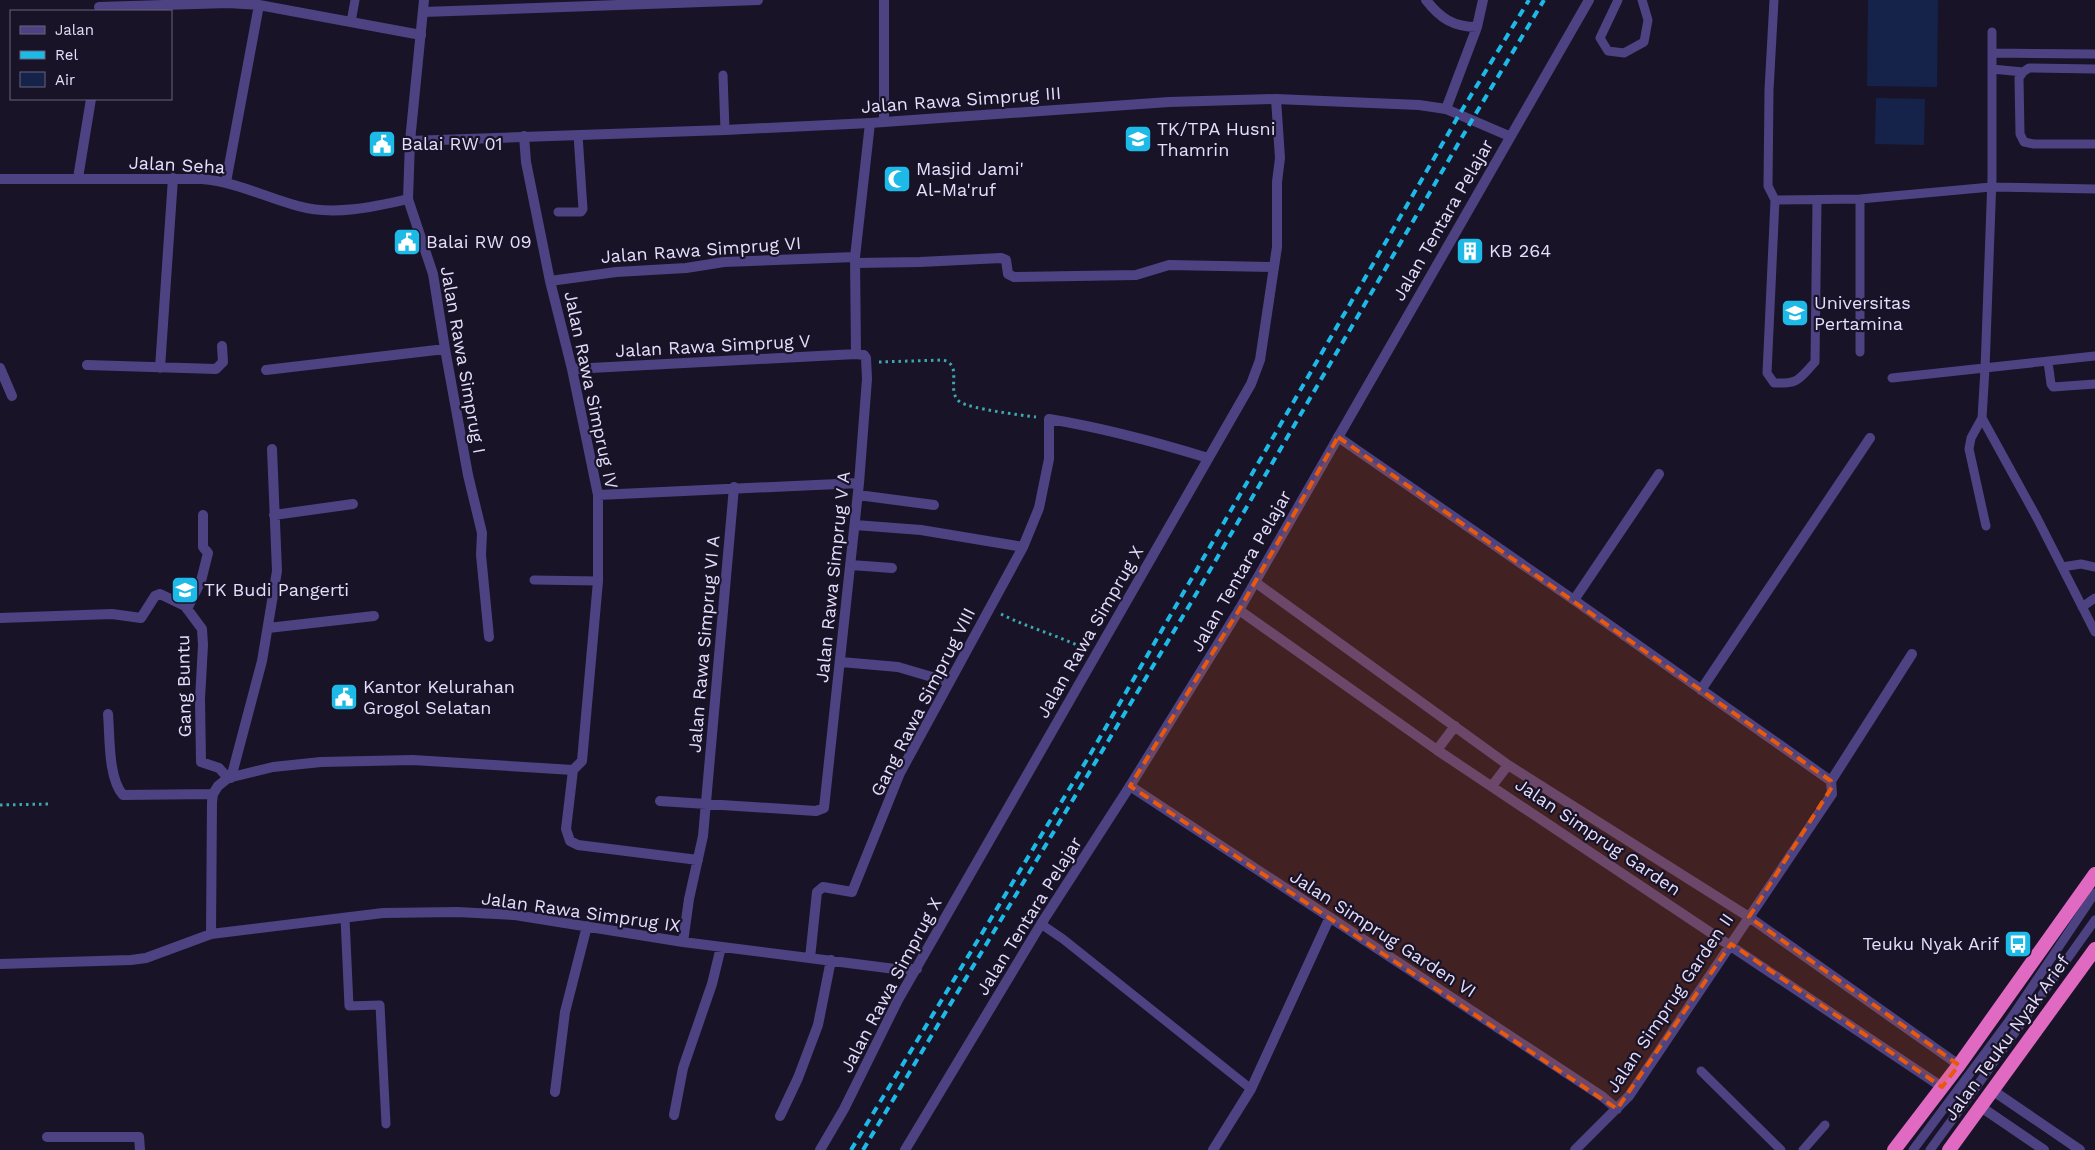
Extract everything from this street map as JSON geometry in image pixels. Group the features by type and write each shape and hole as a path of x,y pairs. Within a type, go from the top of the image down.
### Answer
{"highway":[{"name":"Jalan Teuku Nyak Arief","path":"1894,1150 1959,1065 2095,874"},
{"name":"Jalan Teuku Nyak Arief","path":"1949,1150 2095,949"}],"street":[{"name":"Jalan Rawa Simprug I","path":"424,0 410,141 408,199 433,274 444,349 468,475 482,533 489,638"},
{"path":"423,12 758,0"},
{"path":"884,0 884,121"},
{"path":"1426,0 1434,11 1453,25 1477,27"},
{"path":"1446,109 1477,27 1483,0"},
{"name":"Jalan Tentara Pelajar","path":"905,1150 1041,924 1130,786 1239,610 1589,0"},
{"path":"99,6 228,3 259,5 421,35"},
{"path":"226,182 259,5"},
{"name":"Jalan Rawa Simprug III","path":"410,141 524,136 578,136 870,123 1169,102 1276,99 1409,104 1446,109 1510,136"},
{"name":"Jalan Rawa Simprug X","path":"820,1150 844,1109 898,1000 1251,384 1260,360 1277,247 1277,182 1280,158 1276,99"},
{"path":"78,178 91,100"},
{"path":"866,362 864,355 856,354 856,260 870,123"},
{"name":"Jalan Rawa Simprug IV","path":"524,136 526,162 550,280 572,370 598,495 598,581 582,761 573,770 566,829 570,841 578,845 698,860"},
{"path":"160,368 173,178"},
{"name":"Jalan Seha","path":"0,179 202,179 226,182 300,207 324,209 378,206 408,199"},
{"name":"Jalan Rawa Simprug VI","path":"550,280 616,272 686,268 724,262 856,260 920,262 1001,258 1006,260 1008,274 1014,277 1136,275 1170,264 1274,266"},
{"path":"87,365 216,369 223,362 222,346"},
{"path":"266,370 444,349"},
{"name":"Jalan Rawa Simprug V","path":"572,370 856,354"},
{"name":"Jalan Rawa Simprug V A","path":"707,804 821,810 825,804 858,495 867,379 866,362"},
{"path":"0,368 12,396"},
{"path":"1049,420 1080,424 1150,440 1208,458"},
{"name":"Gang Rawa Simprug VIII","path":"810,958 817,892 823,887 852,892 900,773 1023,547 1039,508 1049,459 1049,420"},
{"path":"1338,438 1574,600 1831,781"},
{"path":"1701,690 1870,438"},
{"path":"230,778 262,661 277,571 272,449"},
{"path":"1574,600 1659,474"},
{"path":"598,495 859,483"},
{"name":"Jalan Rawa Simprug VI A","path":"683,942 689,898 698,860 707,804 734,488"},
{"path":"858,495 934,505"},
{"path":"274,515 354,504"},
{"path":"187,609 201,581 208,554 203,547 203,515"},
{"path":"855,525 921,530 1023,547"},
{"path":"851,565 892,568"},
{"name":"Jalan Simprug Garden","path":"1255,582 1508,764 1749,917 1959,1065"},
{"name":"Gang Buntu","path":"0,618 112,614 140,618 155,596 160,594 185,606 202,629 201,762 219,768 230,778"},
{"name":"Jalan Simprug Garden","path":"1239,610 1437,750 1731,944 1942,1087"},
{"path":"268,628 374,616"},
{"path":"1749,917 1832,794 1831,781 1912,654"},
{"path":"841,662 898,666 949,682"},
{"path":"108,714 114,777 118,789 123,795 213,794"},
{"path":"1437,750 1455,726"},
{"path":"211,934 213,794 218,786 230,778 274,766 322,762 400,760 573,770"},
{"path":"1492,786 1508,764"},
{"name":"Jalan Simprug Garden VI","path":"1130,786 1328,919 1603,1097 1617,1109"},
{"path":"660,800 707,804"},
{"name":"Jalan Rawa Simprug IX","path":"0,964 131,960 146,958 211,934 378,914 457,912 515,915 683,942 895,969 917,969"},
{"name":"Jalan Simprug Garden II","path":"1576,1150 1629,1096 1749,917"},
{"path":"1213,1150 1251,1089 1328,919"},
{"path":"555,1092 565,1012 587,926"},
{"path":"674,1115 683,1068 712,984 722,947"},
{"path":"780,1116 798,1078 818,1025 831,960"},
{"path":"1992,1090 2080,1150"},
{"path":"1981,1107 2044,1150"},
{"path":"47,1137 139,1137 140,1150"}],"lane":[{"path":"352,22 354,0"},
{"path":"1618,0 1600,38 1608,51 1624,53 1644,42 1648,20 1642,0"},
{"path":"1774,0 1769,90 1768,186 1775,200 1767,373 1774,383 1790,384 1798,380 1815,362 1817,201"},
{"path":"1986,526 1968,449 1971,438 1982,418 1985,369 1991,187 1992,32"},
{"path":"1992,53 2095,54"},
{"path":"2095,70 2029,68 2019,78 2020,134 2024,142 2034,144 2095,144"},
{"path":"1992,69 2023,72"},
{"path":"723,75 725,130"},
{"path":"558,212 581,212 583,209 578,136"},
{"path":"1775,200 1817,201 1991,187 2095,189"},
{"path":"1860,198 1860,352"},
{"path":"1892,378 2095,356"},
{"path":"2048,362 2053,387 2095,384"},
{"path":"1982,418 2062,566 2095,632"},
{"path":"2062,566 2080,564 2095,568"},
{"path":"534,580 598,581"},
{"path":"2082,607 2095,598"},
{"path":"1913,1150 2009,1022 2095,893"},
{"path":"345,918 348,1006 380,1005 386,1124"},
{"path":"1930,1150 2095,920"},
{"path":"1041,924 1063,939 1251,1089"},
{"path":"1702,1072 1781,1150"},
{"path":"1803,1150 1825,1125"}],"path":[{"path":"866,362 949,361 953,365 956,395 961,403 1049,420"},
{"path":"989,608 1013,621 1065,639 1096,654"},
{"path":"0,805 48,804"}],"highlighted area":[{"path":"1338,437 1831,781 1832,787 1749,917 1959,1065 1942,1087 1731,944 1617,1109 1130,786 1239,610"}],"water":[{"path":"1868,0 1938,0 1937,87 1867,86"},
{"path":"1876,98 1925,99 1924,145 1875,144"}],"railway":[{"path":"851,1150 1091,753 1459,115 1529,0"},
{"path":"863,1150 1192,601 1544,0"}],"place":[{"name":"TK/TPA Husni Thamrin","path":"1138,139"},
{"name":"Balai RW 01","path":"382,144"},
{"name":"Masjid Jami' Al-Ma'ruf","path":"897,179"},
{"name":"Balai RW 09","path":"407,242"},
{"name":"KB 264","path":"1470,251"},
{"name":"Universitas Pertamina","path":"1795,313"},
{"name":"TK Budi Pangerti","path":"185,590"},
{"name":"Kantor Kelurahan Grogol Selatan","path":"344,697"},
{"name":"Teuku Nyak Arif","path":"2018,944"}]}
